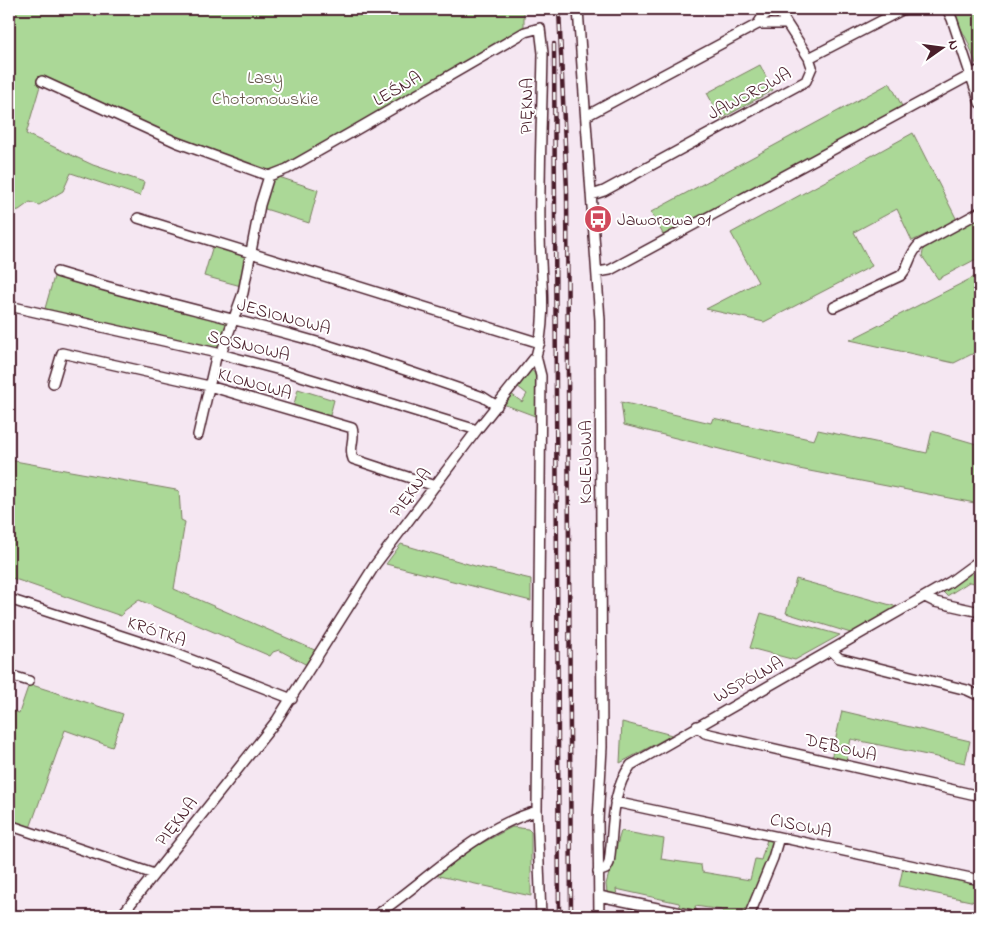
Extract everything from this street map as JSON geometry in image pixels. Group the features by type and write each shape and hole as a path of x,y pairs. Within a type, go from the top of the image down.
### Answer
{"street":[{"name":"KOLEJOWA","path":"578,9 598,272 602,747 599,794 599,916"},
{"path":"758,24 763,16 774,9"},
{"path":"778,9 809,58"},
{"name":"JAWOROWA","path":"592,194 612,186 806,81 812,68 809,58 904,9"},
{"path":"946,9 952,19 980,103"},
{"path":"586,116 758,24 787,24"},
{"name":"LEŚNA","path":"269,176 287,169 354,132 525,32 540,28"},
{"name":"PIĘKNA","path":"121,916 292,699 375,565 477,430 536,356 540,343 543,53 540,28"},
{"path":"598,272 610,270 980,70"},
{"path":"42,81 176,142 269,176 260,205 252,254 242,293 219,354 198,435"},
{"path":"834,307 900,276 905,272 911,253 919,245 980,212"},
{"path":"138,218 540,343"},
{"name":"JESIONOWA","path":"57,272 142,297 233,319 387,363 483,397 497,406"},
{"name":"SOSNOWA","path":"9,306 291,372 477,430"},
{"name":"KLONOWA","path":"53,383 62,353 210,386 352,428 354,434 350,454 353,459 435,486"},
{"path":"536,356 541,376 537,810 541,916"},
{"name":"WSPÓLNA","path":"598,872 606,869 609,863 615,802 621,780 631,765 925,597 966,572 980,560"},
{"path":"925,597 935,602 980,612"},
{"name":"KRÓTKA","path":"9,599 174,653 292,699"},
{"path":"830,650 838,658 966,690 980,696"},
{"path":"9,674 29,681"},
{"name":"DĘBOWA","path":"697,726 705,733 980,796"},
{"name":"CISOWA","path":"615,802 980,880"},
{"path":"375,916 406,896 466,845 537,810"},
{"path":"9,824 154,874"},
{"path":"749,916 773,858 779,836"},
{"path":"599,896 696,916"}],"green space":[{"name":"Lasy Chotomowskie","path":"9,9 524,9 524,29 289,165 270,171 168,135 42,79 26,134 93,165 144,182 140,196 71,173 63,191 39,205 30,202 19,210 9,212"},
{"path":"951,9 980,9 980,66 976,64 968,42"},
{"path":"760,65 773,90 721,119 707,93"},
{"path":"890,83 903,108 664,236 651,212"},
{"path":"913,133 957,220 912,241 897,209 854,232 872,266 764,322 706,309 758,282 731,233"},
{"path":"279,177 318,190 309,223 262,208 270,182"},
{"path":"980,217 980,257 938,279 922,256 924,247"},
{"path":"213,245 245,255 247,260 241,286 204,276"},
{"path":"55,273 229,322 220,351 44,312"},
{"path":"980,274 980,350 954,363 850,340"},
{"path":"530,369 538,376 535,416 503,404 511,394 522,402 527,394 517,386"},
{"path":"298,389 334,400 329,419 293,408"},
{"path":"621,402 711,423 713,418 814,440 818,430 927,453 932,431 980,445 980,504 799,469 624,425"},
{"path":"9,460 179,491 181,520 185,522 174,589 317,651 307,665 279,650 273,652 270,656 139,600 124,611 121,616 9,577 11,524 9,522"},
{"path":"401,544 475,566 531,579 531,601 386,564"},
{"path":"980,566 980,584 969,582 947,596 942,591"},
{"path":"796,579 898,607 854,634 786,613"},
{"path":"761,613 840,635 795,660 750,648"},
{"path":"29,684 123,714 112,747 65,730 30,828 9,821 9,710 19,713"},
{"path":"842,711 970,741 965,763 851,739 846,762 831,759"},
{"path":"622,722 672,735 620,763"},
{"path":"512,827 528,829 531,832 531,896 434,875 471,849"},
{"path":"621,831 664,839 661,859 701,865 702,872 750,880 755,859 761,860 768,836 775,842 767,868 764,868 745,914 742,916 725,916 722,910 695,906 697,913 681,909 679,903 616,889 617,896 607,893 606,884"},
{"path":"903,868 980,884 980,903 899,886"}],"railway":[{"path":"559,9 567,190 571,916"},
{"path":"554,44 559,916"}],"place":[{"name":"Jaworowa 01","path":"598,219"}]}
